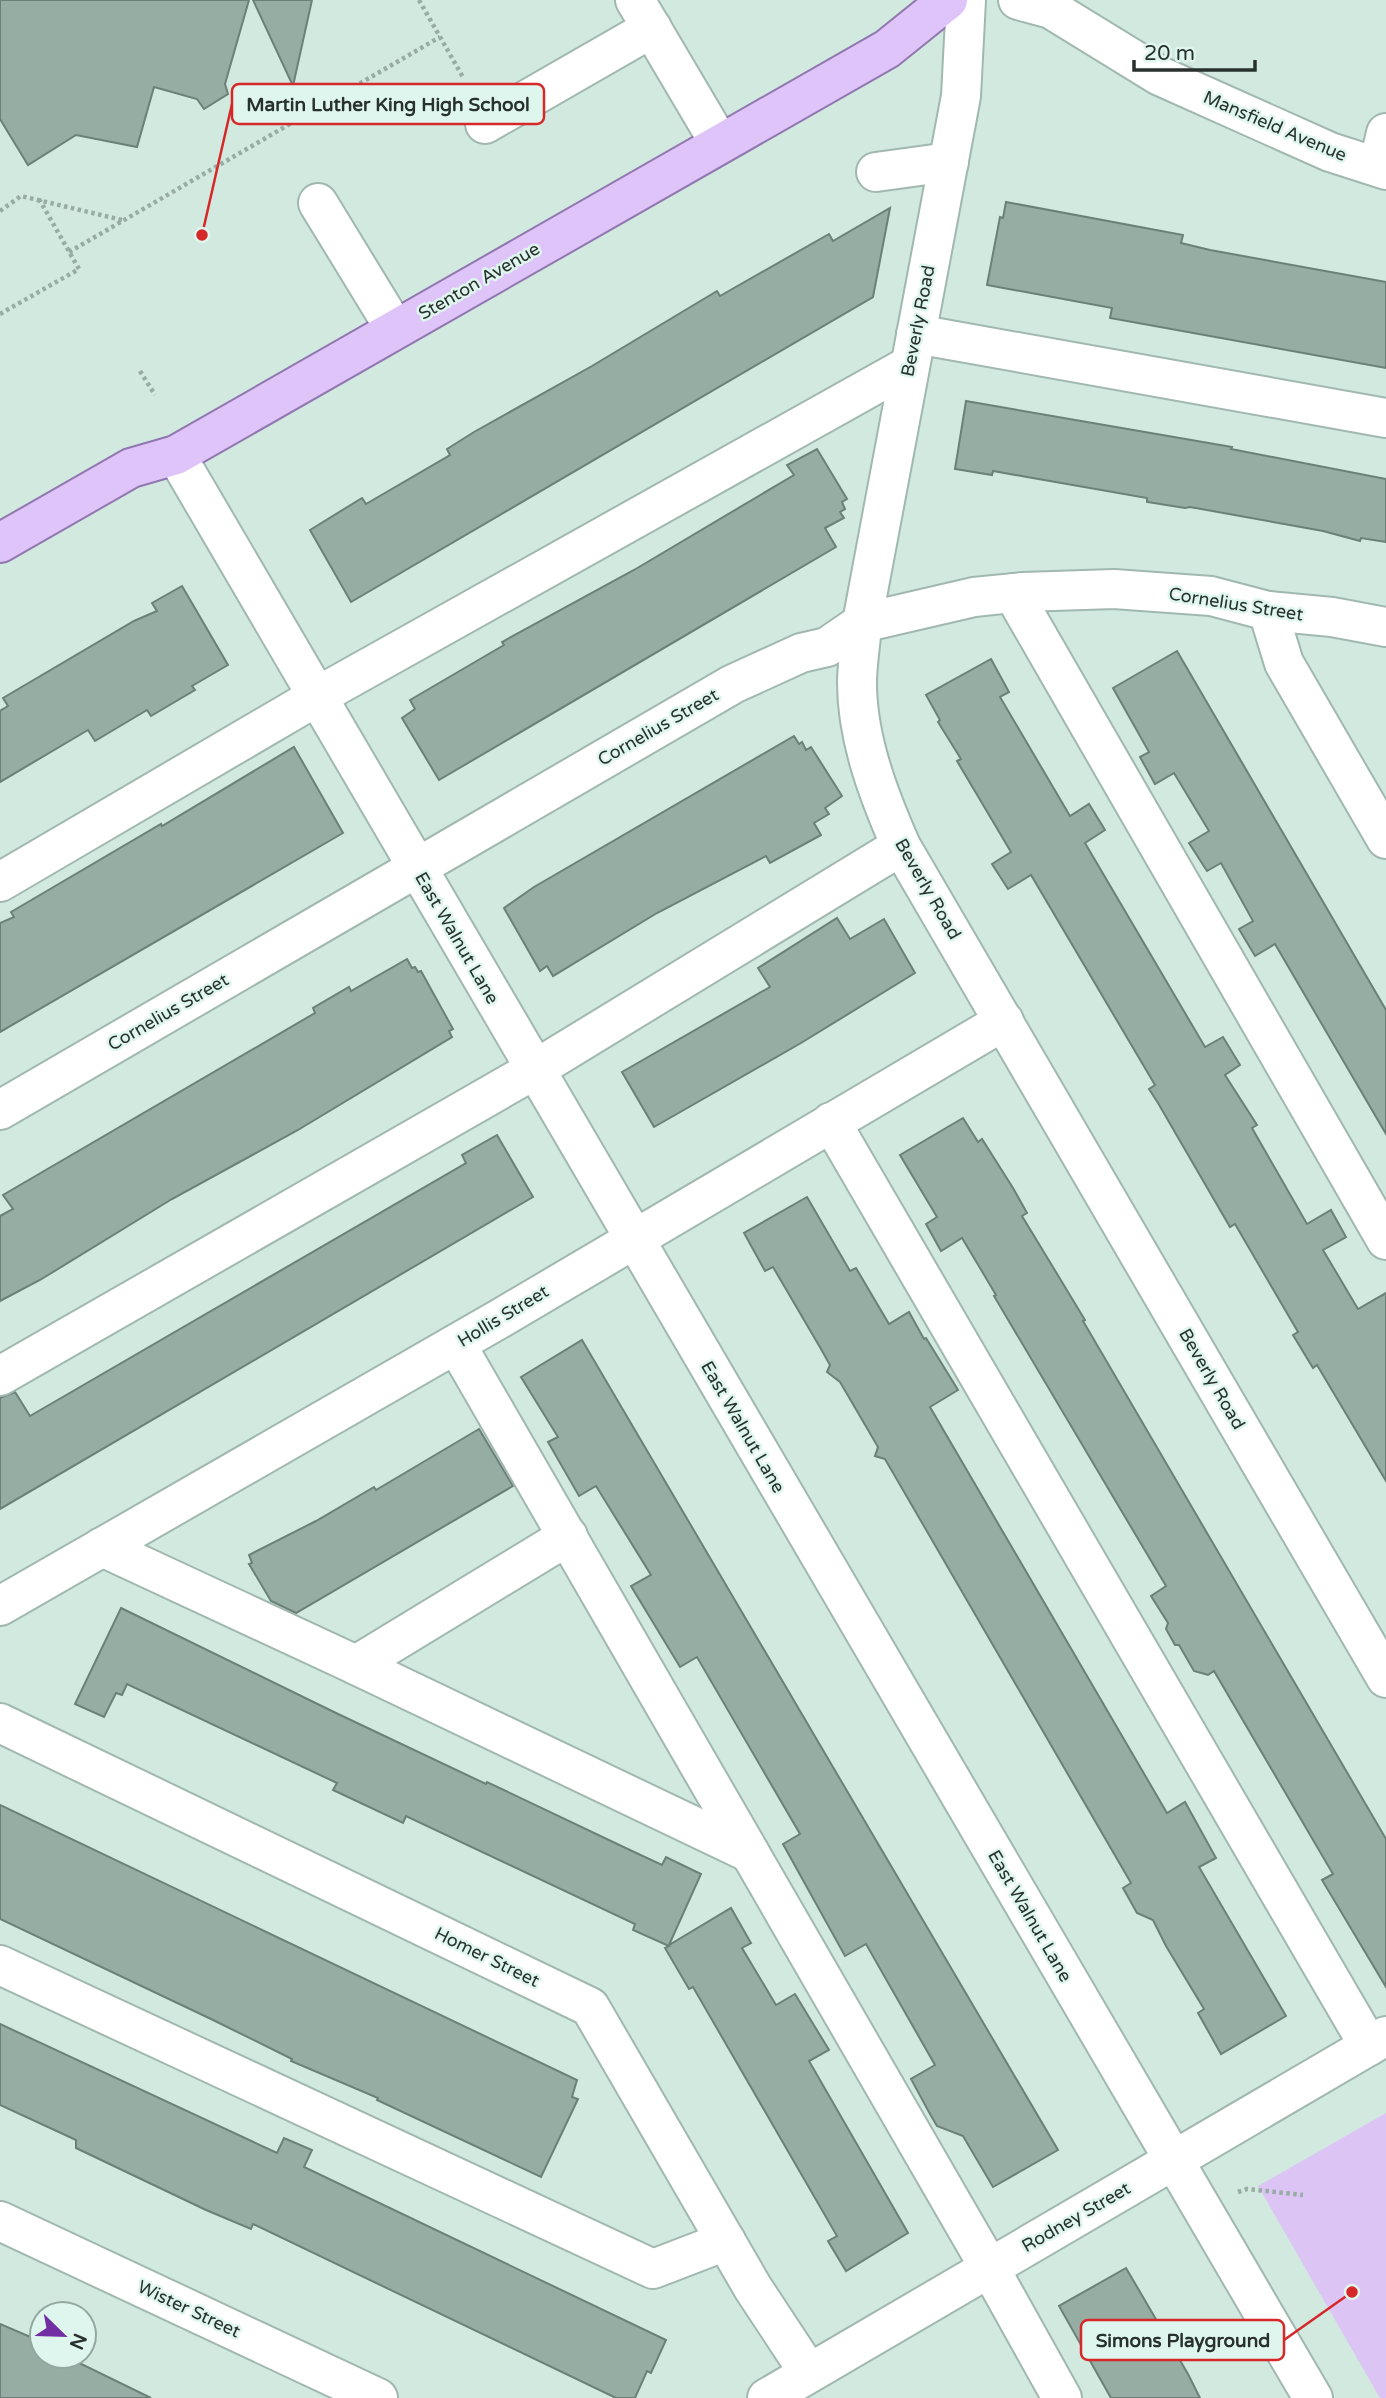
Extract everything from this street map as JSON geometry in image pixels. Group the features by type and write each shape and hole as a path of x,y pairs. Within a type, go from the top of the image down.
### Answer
{"main road":[{"name":"Stenton Avenue","path":"0,543 131,468 176,455 720,145 887,49 948,0"}],"street":[{"name":"Beverly Road","path":"966,0 961,96 862,623 857,684 864,740 879,798 901,846 1386,1678"},
{"name":"Mansfield Avenue","path":"1018,0 1051,9 1160,76 1330,152 1383,156"},
{"path":"485,124 644,14 720,145"},
{"path":"876,172 949,162"},
{"path":"318,203 396,329"},
{"path":"0,882 913,349 1386,418"},
{"name":"East Walnut Lane","path":"176,455 1313,2398"},
{"name":"Cornelius Street","path":"0,1110 733,684 801,653 827,647 862,623 974,597 1114,589 1211,596 1268,611 1332,617 1386,627"},
{"path":"1013,593 1386,1240"},
{"path":"1268,611 1284,663 1386,839"},
{"path":"0,1376 534,1070 901,846"},
{"name":"Hollis Street","path":"0,1606 457,1344 1004,1021"},
{"path":"831,1122 1377,2041"},
{"path":"457,1344 1062,2398"},
{"path":"356,1665 568,1536"},
{"path":"102,1548 356,1665 750,1853"},
{"name":"Homer Street","path":"0,1723 590,2007 753,2288 809,2373"},
{"path":"0,1965 653,2269 726,2241"},
{"name":"Rodney Street","path":"767,2398 1377,2041"},
{"name":"Wister Street","path":"0,2221 378,2398"}],"path":[{"path":"419,0 464,79"},
{"path":"69,252 440,37"},
{"path":"0,211 21,196 123,220"},
{"path":"0,314 79,270 39,199"},
{"path":"140,371 155,395"},
{"path":"1200,2206 1247,2189 1303,2195"}],"shaded area":[{"path":"1386,2113 1386,2398 1380,2398 1258,2186"}],"building":[{"path":"0,0 249,0 225,84 228,94 204,109 197,99 154,87 137,147 76,135 28,165 0,119"},
{"path":"253,0 312,0 293,86"},
{"path":"1006,202 1183,235 1181,243 1210,250 1386,282 1386,368 1110,318 1112,308 987,285 1000,217 1003,218"},
{"path":"890,208 873,297 351,602 310,530 362,498 366,504 450,455 447,449 474,432 592,366 717,291 720,296 829,234 833,241"},
{"path":"966,401 1232,447 1231,449 1386,479 1386,542 1361,538 1360,541 1323,531 1147,502 1147,498 993,471 992,475 955,469"},
{"path":"817,449 847,499 842,502 845,509 840,512 844,518 825,528 836,547 439,780 402,718 415,709 410,700 504,645 502,642 634,570 794,475 787,465"},
{"path":"182,586 228,665 192,686 195,690 151,716 147,710 95,741 88,730 0,782 0,711 8,706 3,698 134,621 157,611 152,603"},
{"path":"1177,651 1386,1010 1386,1134 1275,944 1255,956 1239,929 1253,921 1221,863 1207,871 1189,843 1209,831 1174,773 1155,784 1140,757 1149,752 1113,688"},
{"path":"991,659 1009,692 1000,697 1070,816 1089,804 1105,830 1085,843 1205,1047 1223,1037 1240,1065 1225,1075 1257,1125 1252,1128 1307,1224 1331,1210 1346,1237 1323,1250 1358,1309 1386,1293 1386,1481 1317,1365 1313,1368 1293,1335 1298,1332 1235,1224 1230,1227 1149,1089 1155,1085 1031,875 1008,889 992,864 1011,852 957,761 961,759 938,722 940,720 926,695"},
{"path":"794,736 799,744 802,742 806,750 811,747 842,796 825,808 829,814 814,823 821,835 770,863 766,856 657,913 553,976 547,966 540,971 504,908 534,887"},
{"path":"294,747 343,833 0,1032 0,923 14,917 11,912"},
{"path":"837,918 850,939 884,919 915,973 801,1043 654,1127 622,1072 770,987 758,968"},
{"path":"407,959 412,968 421,971 453,1029 449,1031 452,1037 298,1130 172,1199 40,1280 0,1301 0,1216 13,1209 3,1195 315,1013 313,1008 349,987 351,991"},
{"path":"963,1118 978,1142 982,1139 1013,1188 1027,1213 1022,1216 1386,1839 1386,1987 1322,1880 1333,1874 1214,1671 1208,1675 1194,1671 1179,1645 1175,1645 1166,1629 1168,1623 1151,1596 1166,1586 962,1238 941,1251 926,1224 937,1217 900,1155"},
{"path":"497,1135 533,1197 0,1509 0,1398 15,1392 30,1416 466,1163 462,1155"},
{"path":"807,1197 850,1271 856,1268 889,1324 909,1312 924,1339 926,1338 958,1390 930,1407 1167,1813 1185,1802 1216,1858 1199,1867 1286,2016 1221,2054 1198,2013 1204,2009 1153,1920 1137,1913 1123,1888 1131,1883 885,1459 875,1456 878,1447 840,1382 827,1372 830,1365 773,1267 765,1271 744,1233"},
{"path":"582,1340 1058,2150 993,2187 963,2136 937,2126 930,2114 911,2079 935,2065 866,1944 845,1956 783,1844 800,1834 697,1657 680,1667 631,1586 651,1575 596,1486 579,1496 548,1442 558,1437 521,1377"},
{"path":"479,1429 513,1486 296,1613 271,1601 249,1564 252,1563 249,1555 316,1521 374,1487 376,1490"},
{"path":"121,1608 336,1713 662,1865 666,1857 701,1874 669,1945 731,1908 751,1943 742,1948 776,2005 795,1994 829,2050 809,2061 908,2233 846,2271 828,2241 837,2236 693,1987 689,1989 665,1948 669,1946 633,1930 635,1924 406,1816 403,1823 333,1790 337,1783 127,1684 122,1695 116,1693 104,1717 75,1704"},
{"path":"0,1805 577,2080 572,2097 578,2099 541,2177 377,2100 378,2098 291,2061 292,2059 211,2019 0,1919"},
{"path":"0,2024 277,2153 284,2138 312,2150 304,2167 666,2340 651,2373 647,2371 635,2398 616,2398 253,2224 251,2229 206,2210 76,2148 76,2140 0,2105"},
{"path":"1126,2268 1200,2398 1111,2398 1059,2306"},
{"path":"0,2324 28,2336 28,2370 94,2370 151,2398 0,2398"}],"place":[{"name":"Martin Luther King High School","path":"202,235"},
{"name":"Simons Playground","path":"1352,2292"}]}
